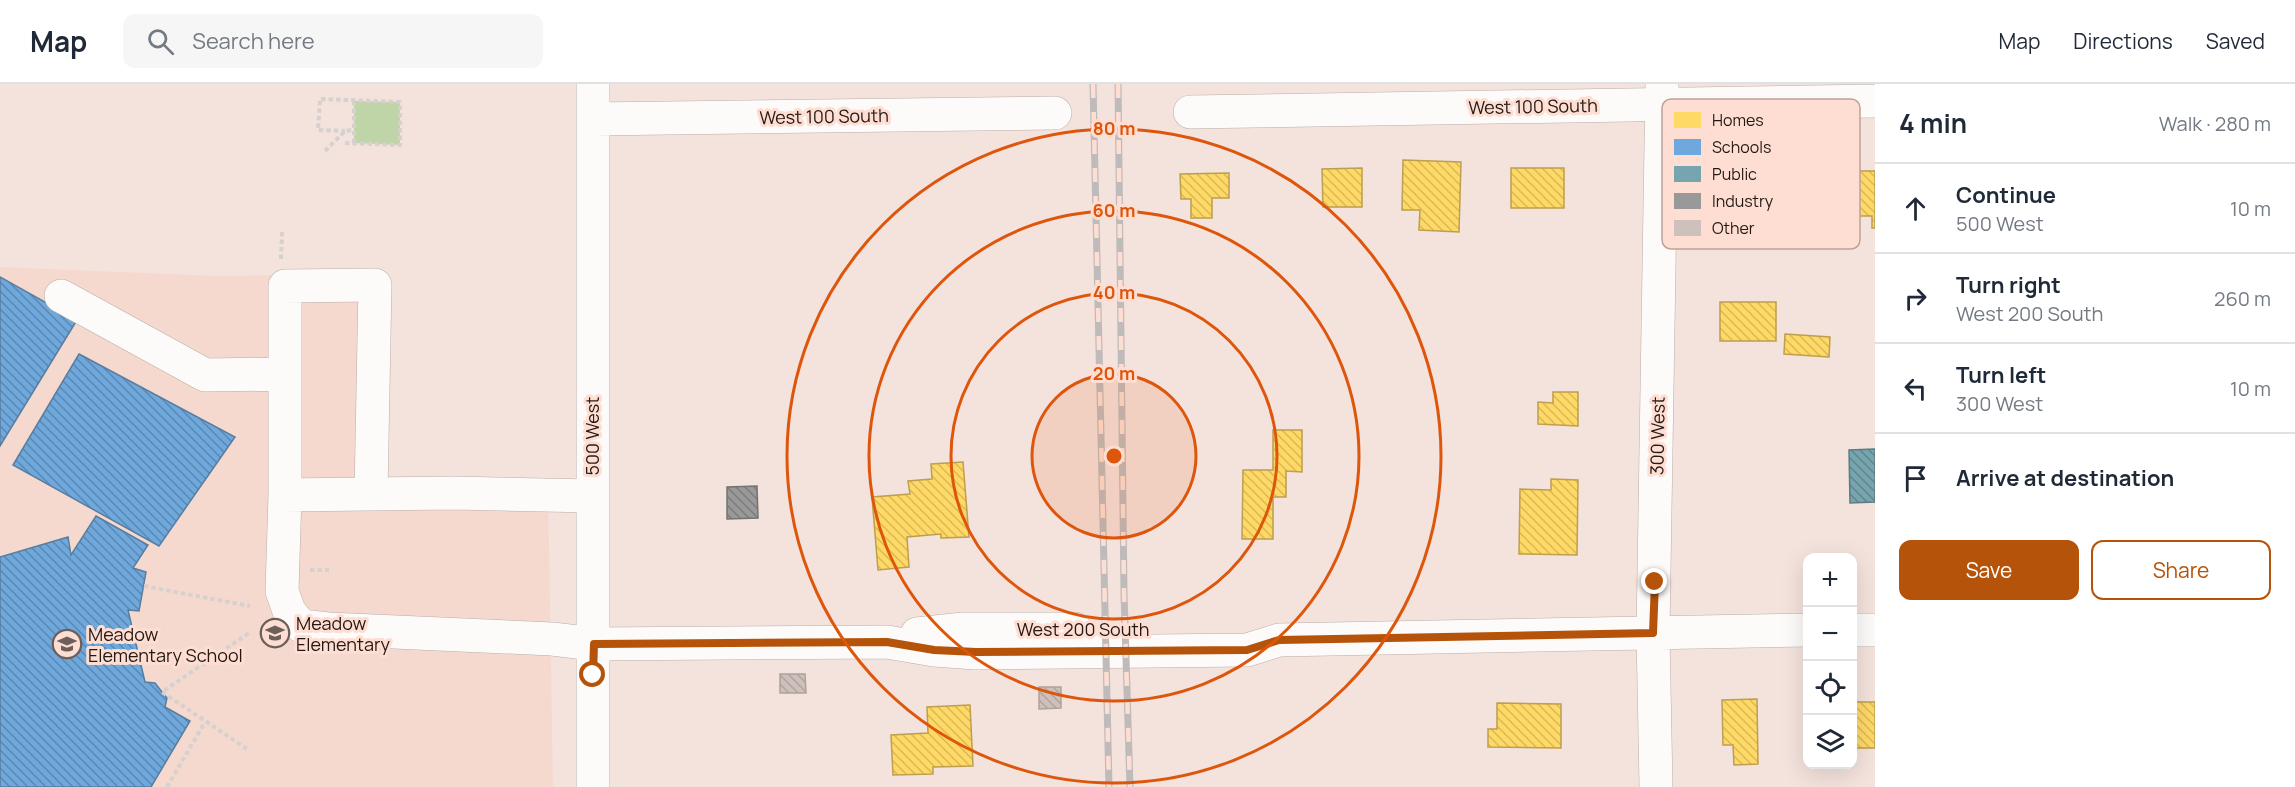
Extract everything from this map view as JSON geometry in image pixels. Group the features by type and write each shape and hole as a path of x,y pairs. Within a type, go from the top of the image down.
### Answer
{"street":[{"name":"500 West","path":"593,84 593,787"},
{"name":"West 100 South","path":"1190,112 1662,94 1814,99"},
{"name":"300 West","path":"1656,787 1653,633 1662,94"},
{"name":"West 100 South","path":"1860,101 1875,101"},
{"name":"West 100 South","path":"593,119 1055,113"},
{"path":"371,494 375,285 285,286 285,495 592,496"},
{"path":"61,296 206,375 285,374"},
{"name":"West 200 South","path":"285,495 282,591 289,611 301,626 552,639 594,644 887,642 926,633 963,629 1234,629 1258,632 1279,640 1803,630"},
{"path":"1857,630 1875,630"}],"path":[{"path":"345,143 400,145 400,102 320,99 318,129 354,130"},
{"path":"354,101 354,143"},
{"path":"325,151 345,131"},
{"path":"281,261 282,232"},
{"path":"144,586 250,606"},
{"path":"247,749 162,692 249,633"},
{"path":"166,787 205,722"}],"shaded area":[{"name":"Meadow Elementary","path":"0,267 217,276 387,274 383,481 548,482 553,787 0,787"}],"green space":[{"path":"354,101 400,102 400,145 354,143"}],"building: Homes":[{"path":"1403,160 1461,162 1459,232 1419,230 1420,210 1402,210"},
{"path":"1362,168 1362,207 1323,207 1322,169"},
{"path":"1511,168 1564,168 1564,208 1511,208"},
{"path":"1860,171 1875,171 1875,228 1872,228 1872,216 1860,216"},
{"path":"1229,173 1229,198 1212,198 1212,218 1191,218 1191,199 1181,199 1180,174"},
{"path":"1720,302 1776,302 1776,341 1720,341"},
{"path":"1785,334 1830,337 1829,357 1784,354"},
{"path":"1553,392 1578,392 1578,426 1538,424 1538,402 1553,403"},
{"path":"1273,430 1302,430 1302,472 1286,471 1286,497 1273,497 1273,539 1242,539 1243,470 1273,470"},
{"path":"963,462 969,537 941,538 941,534 907,537 909,567 878,570 872,497 910,494 908,481 932,479 931,464"},
{"path":"1551,479 1578,480 1577,555 1519,554 1520,489 1551,490"},
{"path":"1757,699 1758,764 1734,765 1733,745 1723,745 1722,700"},
{"path":"1857,702 1875,702 1875,748 1857,748"},
{"path":"1497,703 1561,704 1561,748 1488,747 1488,729 1497,729"},
{"path":"970,705 973,766 933,767 933,774 893,775 891,735 928,733 927,707"}],"building: Schools":[{"path":"0,277 77,320 0,446"},
{"path":"79,354 235,437 159,546 13,465"},
{"path":"96,516 148,545 133,568 146,572 139,611 128,610 145,682 155,683 167,698 165,707 190,721 151,787 0,787 0,557 68,537 71,555"}],"building: Public":[{"path":"1875,449 1875,502 1850,503 1849,450"}],"building: Industry":[{"path":"757,486 758,518 727,519 727,487"}],"building: Other":[{"path":"780,674 805,674 806,693 780,693"},
{"path":"1039,687 1061,687 1061,708 1039,709"}],"railway":[{"path":"1093,84 1109,787"},
{"path":"1118,84 1124,593 1130,787"}],"place":[{"name":"Meadow Elementary","path":"275,633"},
{"name":"Meadow Elementary School","path":"67,644"}],"route":[{"path":"593,675 594,644 887,642 955,652 1106,652 1247,650 1279,640 1653,633 1655,582"}]}
